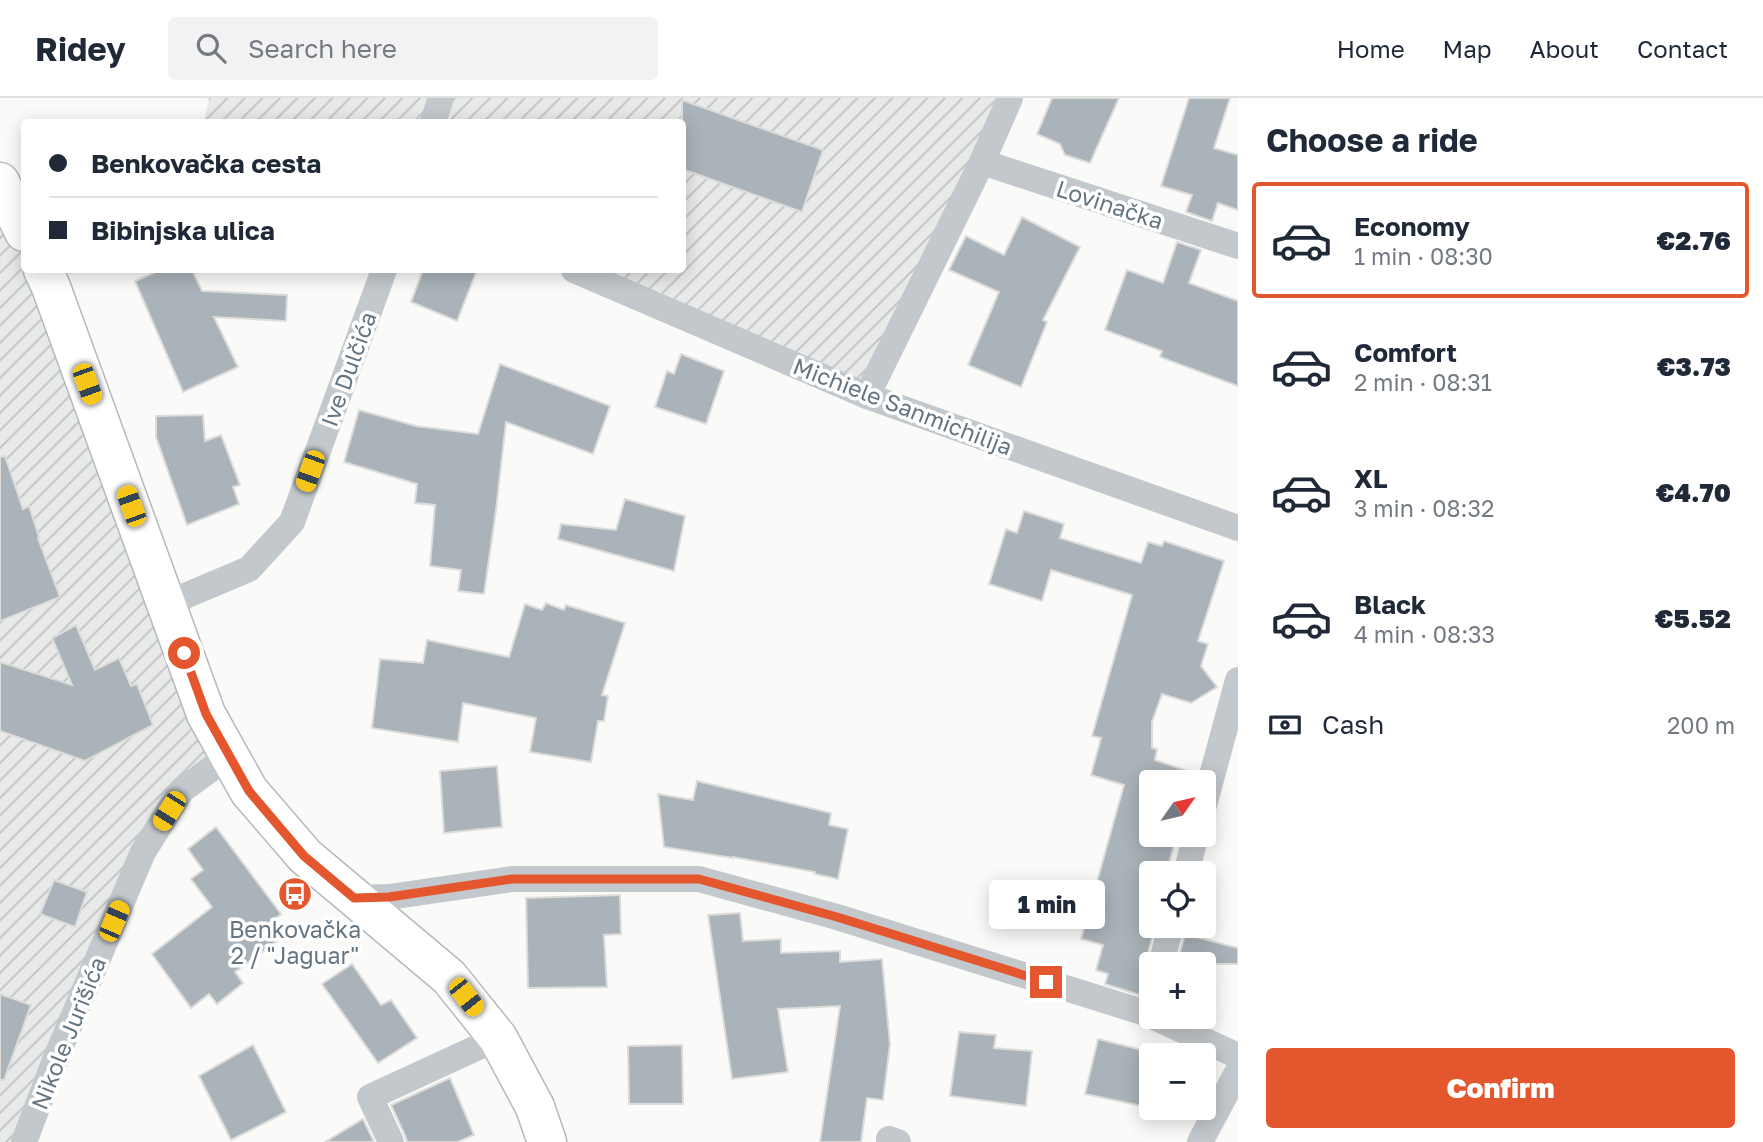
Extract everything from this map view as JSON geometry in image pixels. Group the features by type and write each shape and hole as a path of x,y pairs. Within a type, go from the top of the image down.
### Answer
{"main road":[{"path":"0,182 21,226"},
{"path":"44,273 206,714 249,791 304,856 449,976 498,1038 536,1107 547,1142"}],"street":[{"path":"434,119 441,98"},
{"path":"867,396 982,162 1010,98"},
{"name":"Lovinačka","path":"982,162 1238,246"},
{"name":"Ive Dulčića","path":"166,604 249,569 292,522 383,273"},
{"name":"Michiele Sanmichilija","path":"581,273 867,396 1238,528"},
{"path":"1214,770 1238,680"},
{"name":"Nikole Jurišića","path":"24,1142 55,1060 143,852 182,790 229,756"},
{"path":"354,898 389,897 512,879 699,879 837,917 1139,1007"},
{"path":"1186,1029 1238,1056"},
{"path":"391,1142 370,1097 498,1038"},
{"path":"1200,1142 1238,1071"},
{"path":"888,1142 889,1139 898,1142"}],"shaded area":[{"path":"209,98 1010,98 867,396 581,273 686,273 686,119 205,119"},
{"path":"0,182 21,226 21,273 25,273 229,756 182,790 27,1142 0,1142"}],"building":[{"path":"1052,98 1119,98 1090,163 1065,155 1060,144 1037,134"},
{"path":"1189,98 1230,98 1214,148 1238,155 1238,210 1218,203 1212,221 1186,212 1192,195 1161,186"},
{"path":"682,100 823,150 802,212 686,170 686,119 682,119"},
{"path":"1022,217 1080,247 1043,320 1047,322 1021,387 968,365 999,292 949,270 966,236 1004,255"},
{"path":"1177,242 1201,250 1189,283 1238,301 1238,386 1160,357 1162,351 1105,330 1127,270 1163,283"},
{"path":"153,273 193,273 202,291 287,295 286,321 214,317 238,367 183,392 135,281"},
{"path":"422,273 476,273 457,321 411,302"},
{"path":"681,354 724,371 706,424 655,407 667,371 674,374"},
{"path":"500,364 610,406 593,454 506,422 484,594 458,591 461,570 430,566 435,505 415,503 417,484 344,462 359,410 416,426 478,434"},
{"path":"203,415 205,441 221,435 240,485 233,487 239,504 187,525 156,437 156,416"},
{"path":"5,456 23,509 29,506 60,597 0,621 0,457"},
{"path":"625,499 685,516 674,571 558,539 561,524 616,530"},
{"path":"1024,511 1064,524 1060,538 1141,563 1148,542 1162,546 1164,541 1224,561 1198,641 1208,644 1201,666 1217,687 1191,703 1162,694 1152,722 1152,748 1157,749 1155,760 1184,770 1139,770 1139,847 1174,847 1169,861 1139,861 1139,938 1152,938 1148,952 1139,952 1139,995 1105,984 1108,974 1096,970 1103,945 1081,939 1124,785 1091,775 1101,738 1092,736 1132,595 1051,570 1042,601 989,584 1006,529 1017,533"},
{"path":"546,603 564,610 566,605 625,623 602,695 608,696 604,721 598,721 591,762 530,752 536,718 463,703 458,742 372,728 380,659 423,663 427,640 509,657 525,604 542,610"},
{"path":"76,625 95,670 119,658 131,686 137,684 153,725 85,761 0,731 0,662 72,685 52,638"},
{"path":"497,766 502,827 444,833 440,771"},
{"path":"697,781 831,813 829,825 848,829 838,879 815,872 664,847 658,794 693,800"},
{"path":"216,827 281,914 268,924 279,940 235,972 243,983 217,1004 209,994 191,1008 152,954 212,907 191,879 203,870 188,849"},
{"path":"54,880 87,892 75,927 40,914"},
{"path":"620,895 621,934 604,935 607,987 528,988 526,898"},
{"path":"740,913 743,941 781,939 781,953 840,951 840,962 882,959 890,1044 883,1100 867,1098 861,1142 820,1142 840,1006 778,1009 788,1072 732,1079 708,915"},
{"path":"1184,938 1200,938 1238,948 1238,964 1216,964 1216,952 1180,952"},
{"path":"352,964 381,1005 391,1000 417,1038 378,1063 322,984"},
{"path":"0,994 31,1005 4,1080 0,1080"},
{"path":"959,1032 996,1035 994,1048 1032,1051 1026,1106 950,1096"},
{"path":"1098,1039 1139,1049 1139,1105 1085,1094"},
{"path":"253,1045 286,1112 231,1140 199,1076"},
{"path":"682,1045 683,1104 629,1104 628,1046"},
{"path":"450,1078 474,1135 457,1142 407,1142 391,1105"},
{"path":"363,1119 374,1142 325,1142"}],"place":[{"name":"Benkovačka 2 / \"Jaguar\"","path":"295,894"}],"route":[{"path":"184,653 206,714 249,791 304,856 354,898 389,897 512,879 699,879 837,917 1046,982"}]}
